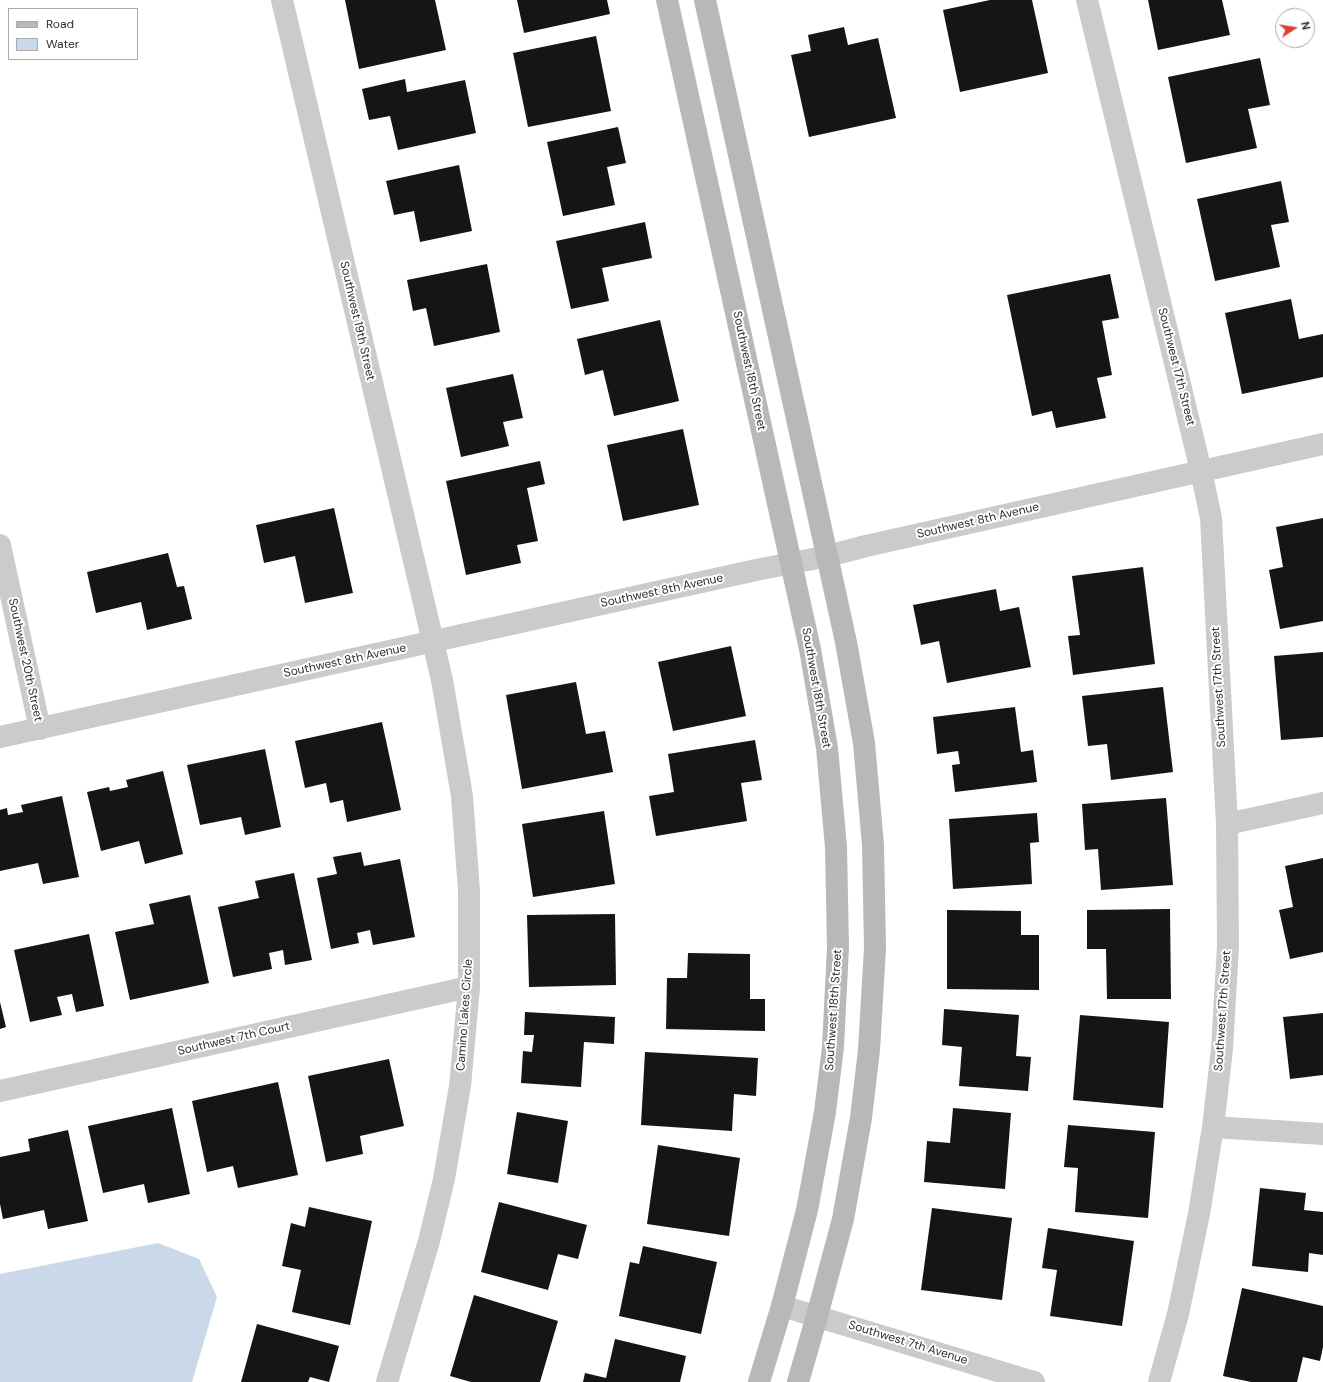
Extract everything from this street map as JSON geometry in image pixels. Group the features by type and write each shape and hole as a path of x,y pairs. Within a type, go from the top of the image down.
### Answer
{"main road":[{"name":"Southwest 18th Street","path":"667,0 810,649 827,748 836,847 838,947 833,1047 825,1112 807,1210 782,1306 759,1382"},
{"path":"705,0 846,642 864,743 873,845 875,948 869,1050 861,1118 842,1219 798,1382"}],"street":[{"name":"Southwest 19th Street","path":"282,0 433,641"},
{"name":"Southwest 17th Street","path":"1087,0 1201,471 1211,518 1227,824 1228,946 1222,1049 1213,1127 1198,1222 1178,1314 1159,1382"},
{"name":"Southwest 8th Avenue","path":"0,737 433,641 828,556 874,544 1323,444"},
{"name":"Southwest 20th Street","path":"0,545 40,728"},
{"name":"Camino Lakes Circle","path":"387,1382 429,1241 444,1180 460,1086 469,986 469,891 462,796 445,694 433,641"},
{"path":"1227,824 1323,803"},
{"name":"Southwest 7th Court","path":"0,1091 469,986"},
{"path":"1213,1127 1323,1134"},
{"name":"Southwest 7th Avenue","path":"782,1306 1034,1382"}],"water":[{"path":"158,1243 199,1259 217,1297 192,1382 0,1382 0,1274"}],"building":[{"path":"345,0 435,0 446,50 359,69"},
{"path":"517,0 607,0 610,14 524,33"},
{"path":"990,0 1032,0 1048,73 960,92 943,10"},
{"path":"1148,0 1222,0 1230,35 1158,50"},
{"path":"844,27 848,45 878,38 896,118 809,137 791,55 811,51 808,35"},
{"path":"596,36 611,111 528,127 513,53"},
{"path":"1260,58 1270,105 1248,109 1257,148 1186,163 1168,77"},
{"path":"405,79 407,92 465,80 476,133 398,150 390,116 369,120 362,89"},
{"path":"618,127 626,163 607,167 615,205 563,216 547,142"},
{"path":"459,165 472,231 420,242 414,211 394,215 386,181"},
{"path":"1281,181 1289,222 1271,225 1280,267 1215,281 1197,199"},
{"path":"645,222 652,258 602,268 609,301 571,309 556,241"},
{"path":"487,264 500,332 434,346 426,308 413,311 407,280"},
{"path":"1110,274 1119,318 1102,321 1112,375 1097,378 1106,418 1056,428 1052,411 1032,416 1007,295"},
{"path":"1291,299 1299,339 1323,334 1323,377 1242,394 1225,313"},
{"path":"660,320 679,401 614,416 603,370 585,375 577,339"},
{"path":"513,374 523,418 503,422 509,446 461,457 446,388"},
{"path":"683,429 699,505 623,521 607,445"},
{"path":"540,461 545,484 527,488 538,541 517,545 521,563 466,575 446,481"},
{"path":"334,508 353,593 305,603 295,556 264,563 256,525"},
{"path":"1323,518 1323,621 1280,629 1269,570 1283,567 1276,527"},
{"path":"168,553 177,587 184,586 192,619 147,630 141,602 96,613 87,572"},
{"path":"1143,567 1155,664 1073,675 1068,636 1080,635 1072,576"},
{"path":"996,589 1000,611 1019,607 1031,667 947,683 939,641 921,645 913,605"},
{"path":"731,646 746,716 673,731 658,662"},
{"path":"1323,652 1323,737 1281,740 1274,656"},
{"path":"576,682 586,734 605,731 613,772 522,789 506,695"},
{"path":"1163,687 1173,772 1111,780 1107,744 1088,746 1082,696"},
{"path":"1015,707 1021,752 1033,750 1037,782 955,792 952,765 960,764 958,751 937,754 933,717"},
{"path":"382,722 401,810 347,822 343,800 330,803 326,783 305,788 295,741"},
{"path":"755,740 762,780 741,783 747,821 656,836 649,796 674,792 668,754"},
{"path":"265,749 281,827 245,835 241,817 200,825 187,765"},
{"path":"163,771 183,854 145,864 139,841 101,851 87,792 109,787 110,791 128,787 126,780"},
{"path":"62,796 79,877 43,884 38,863 0,871 0,810 7,808 8,815 23,812 21,805"},
{"path":"1166,798 1173,885 1101,890 1098,849 1085,850 1082,804"},
{"path":"604,811 615,884 533,897 522,824"},
{"path":"1037,813 1039,842 1030,843 1032,884 953,889 949,819"},
{"path":"361,852 364,866 400,859 415,937 373,945 370,930 357,933 359,943 331,949 317,878 337,874 333,857"},
{"path":"1323,858 1323,952 1290,959 1279,910 1293,907 1285,866"},
{"path":"294,873 312,960 285,965 283,950 269,953 272,969 233,977 218,907 259,898 255,881"},
{"path":"190,895 209,983 130,1000 115,932 154,924 149,904"},
{"path":"1170,909 1171,999 1107,999 1106,949 1087,949 1087,910"},
{"path":"947,910 1021,911 1021,935 1039,935 1039,990 947,989"},
{"path":"615,914 616,985 529,987 527,915"},
{"path":"89,934 104,1006 76,1012 72,994 57,997 62,1015 30,1022 14,950"},
{"path":"688,953 750,954 750,999 765,999 765,1031 666,1029 667,978 687,978"},
{"path":"0,1002 6,1027 0,1029"},
{"path":"944,1009 1019,1015 1016,1056 1031,1057 1028,1091 959,1086 962,1047 942,1045"},
{"path":"525,1012 615,1017 614,1044 584,1042 581,1087 521,1083 523,1051 532,1052 534,1035 524,1035"},
{"path":"1323,1013 1323,1075 1290,1079 1283,1017"},
{"path":"1080,1015 1169,1022 1163,1108 1073,1100"},
{"path":"645,1052 758,1058 756,1096 734,1094 732,1131 641,1125"},
{"path":"389,1059 404,1126 360,1136 363,1154 326,1162 308,1076"},
{"path":"278,1082 298,1175 238,1188 233,1166 207,1172 192,1101"},
{"path":"172,1108 190,1194 148,1203 144,1184 103,1193 88,1126"},
{"path":"953,1108 1011,1113 1005,1189 924,1182 927,1141 950,1143"},
{"path":"517,1112 568,1121 558,1183 507,1174"},
{"path":"1068,1125 1155,1132 1148,1218 1075,1212 1078,1168 1064,1167"},
{"path":"68,1130 88,1221 48,1229 44,1210 3,1219 0,1204 0,1157 30,1151 28,1139"},
{"path":"658,1145 740,1158 729,1236 647,1224"},
{"path":"1260,1188 1306,1193 1304,1210 1323,1212 1323,1255 1309,1253 1308,1272 1252,1266"},
{"path":"499,1202 587,1225 578,1259 558,1254 548,1290 481,1272"},
{"path":"309,1207 372,1221 350,1325 292,1312 301,1270 282,1266 291,1223 305,1227"},
{"path":"932,1208 1012,1218 1002,1300 921,1290"},
{"path":"1048,1228 1134,1241 1122,1326 1050,1316 1057,1270 1042,1268"},
{"path":"643,1246 717,1262 701,1334 619,1316 630,1262 639,1264"},
{"path":"1242,1288 1323,1306 1323,1347 1320,1361 1303,1357 1297,1382 1251,1382 1223,1376"},
{"path":"474,1295 558,1321 540,1382 471,1382 450,1376"},
{"path":"257,1324 339,1346 329,1382 310,1377 308,1382 241,1382"},
{"path":"615,1339 686,1356 680,1382 583,1382 585,1373 606,1378"}]}
